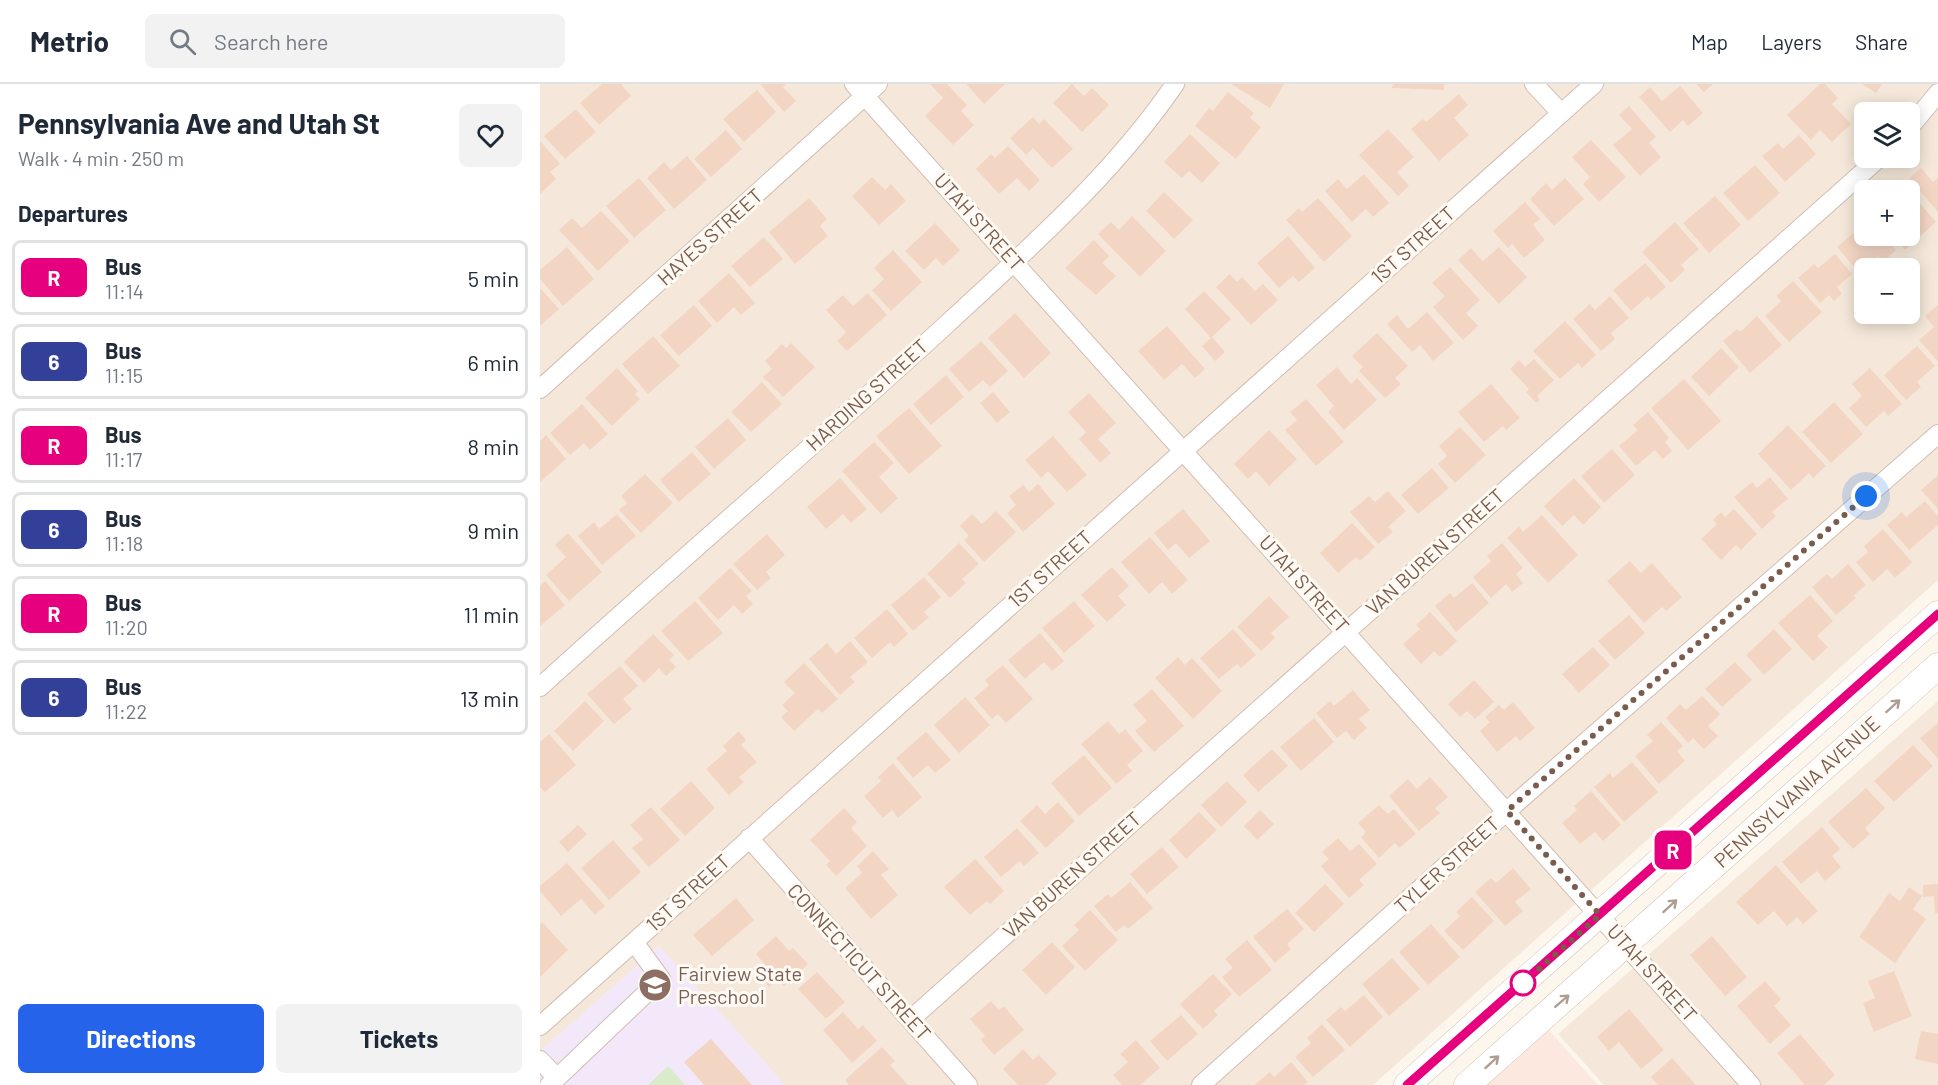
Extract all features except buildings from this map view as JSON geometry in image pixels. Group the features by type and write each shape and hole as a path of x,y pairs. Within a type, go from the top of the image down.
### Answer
{"main road":[{"name":"PENNSYLVANIA AVENUE","path":"1407,1085 1938,614"},
{"name":"PENNSYLVANIA AVENUE","path":"1467,1085 1938,666"}],"street":[{"name":"HARDING STREET","path":"540,687 694,547 866,398 1014,262 1104,173 1152,118 1175,84"},
{"path":"1534,84 1561,113"},
{"name":"1ST STREET","path":"540,1026 1594,84"},
{"name":"UTAH STREET","path":"866,88 1014,262 1347,631 1751,1085"},
{"name":"HAYES STREET","path":"540,389 866,88"},
{"path":"1920,115 1938,93"},
{"name":"VAN BUREN STREET","path":"911,1019 1868,168"},
{"name":"TYLER STREET","path":"1201,1085 1507,811 1938,434"},
{"name":"CONNECTICUT STREET","path":"749,838 968,1085"},
{"path":"540,1060 553,1081 660,979 634,942"}],"shaded area":[{"path":"540,84 1938,84 1938,580 1373,1085 611,1085 540,1051"},
{"path":"1938,701 1938,1085 1604,1085 1558,1034"},
{"name":"Fairview State Preschool","path":"659,946 785,1085 540,1085 540,1051"},
{"path":"1546,1027 1598,1085 1480,1085"}],"green space":[{"path":"668,1066 685,1085 648,1085"}],"bus line":[{"name":"R","path":"1407,1085 1938,614"}],"place":[{"name":"Fairview State Preschool","path":"655,985"}],"route":[{"path":"1523,983 1600,915 1507,811 1866,496"}]}
